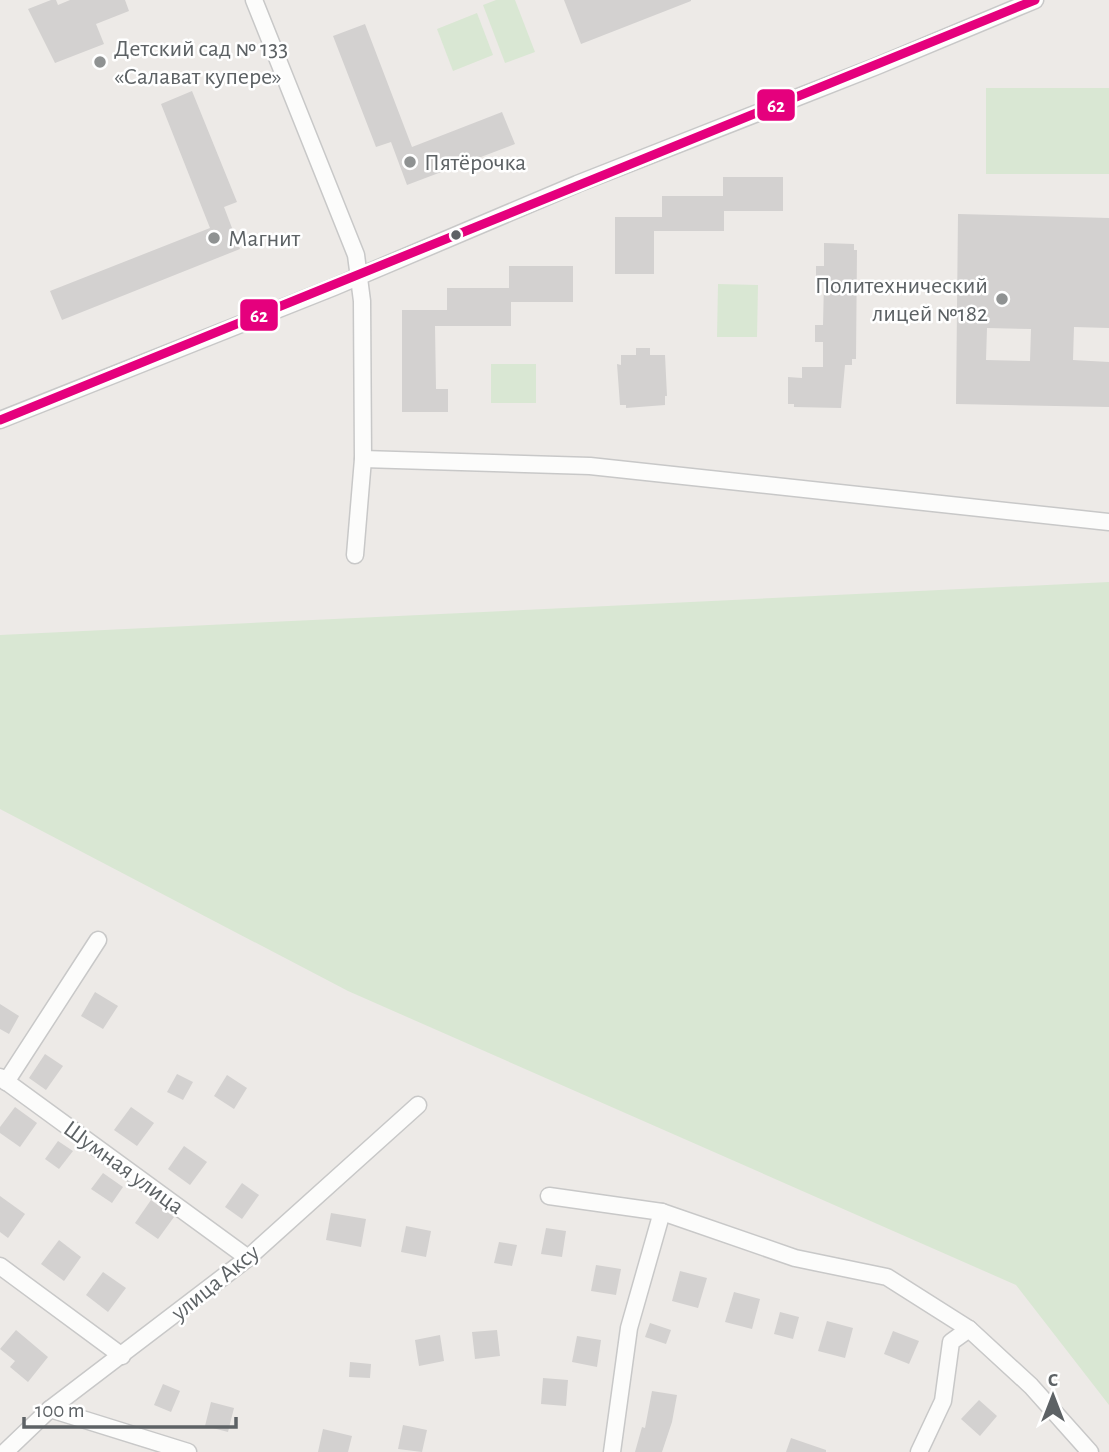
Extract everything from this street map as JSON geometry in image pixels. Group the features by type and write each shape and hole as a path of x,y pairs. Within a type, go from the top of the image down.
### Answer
{"street":[{"path":"254,0 356,255 359,275 363,459 355,555"},
{"path":"0,420 1035,0"},
{"path":"363,459 590,466 1109,522"},
{"path":"3,1080 98,940"},
{"name":"Шумная улица","path":"3,1080 248,1258"},
{"name":"улица Аксу","path":"5,1452 50,1409 248,1258 418,1105"},
{"path":"549,1196 662,1212 795,1258 887,1277 969,1329 1031,1386 1090,1452"},
{"path":"612,1452 629,1328 662,1212"},
{"path":"0,1266 122,1356"},
{"path":"919,1452 943,1401 951,1342 969,1329"},
{"path":"50,1409 188,1452"}],"green space":[{"path":"496,0 515,0 535,52 505,63 483,5"},
{"path":"477,13 493,55 453,71 437,29"},
{"path":"986,88 1109,88 1109,174 986,174"},
{"path":"718,284 758,285 757,337 717,337"},
{"path":"491,364 536,364 536,403 491,403"},
{"path":"1109,582 1109,1405 1016,1285 348,991 0,809 0,635"}],"building":[{"path":"56,0 58,5 70,0 125,0 129,11 96,24 104,44 55,63 28,9"},
{"path":"564,0 691,0 691,1 581,44"},
{"path":"365,24 412,147 502,112 515,144 407,185 391,142 376,147 333,36"},
{"path":"192,91 237,202 224,207 240,249 62,320 50,291 210,228 161,104"},
{"path":"723,177 783,177 783,211 724,211 724,231 654,231 654,274 615,274 615,217 662,217 662,196 723,196"},
{"path":"958,214 1109,218 1109,328 1074,327 1073,360 1109,362 1109,407 956,404","holes":["987,328 1031,329 1030,361 986,360"]},
{"path":"824,243 854,244 854,250 857,250 856,359 852,359 852,365 845,365 841,408 794,407 794,404 788,404 788,377 802,378 802,367 823,367 823,342 815,342 815,325 823,325 824,282 816,282 816,266 824,266"},
{"path":"509,266 573,266 573,302 511,302 511,326 435,326 436,389 448,389 448,412 402,412 402,310 447,310 447,288 509,288"},
{"path":"636,348 650,348 650,355 665,355 665,405 626,408 626,405 620,405 617,364 621,365 621,355 636,355"},
{"path":"95,992 118,1006 103,1029 81,1016"},
{"path":"0,1004 19,1016 9,1034 0,1029"},
{"path":"45,1054 63,1066 46,1090 29,1078"},
{"path":"177,1074 193,1082 183,1100 167,1092"},
{"path":"227,1075 247,1088 234,1109 214,1096"},
{"path":"15,1107 37,1123 20,1147 0,1133 0,1127"},
{"path":"131,1107 154,1123 137,1146 114,1130"},
{"path":"58,1141 73,1151 59,1169 45,1159"},
{"path":"184,1146 207,1162 190,1185 168,1169"},
{"path":"103,1173 123,1187 112,1203 91,1189"},
{"path":"242,1183 259,1195 242,1219 225,1207"},
{"path":"0,1196 25,1214 8,1238 0,1232"},
{"path":"151,1200 174,1217 158,1239 135,1223"},
{"path":"331,1213 366,1219 361,1247 326,1240"},
{"path":"406,1226 431,1231 426,1257 401,1252"},
{"path":"546,1228 566,1231 562,1257 541,1254"},
{"path":"59,1240 81,1257 64,1281 41,1264"},
{"path":"499,1242 517,1245 512,1266 494,1263"},
{"path":"596,1265 621,1269 616,1295 591,1291"},
{"path":"680,1271 707,1278 698,1308 672,1301"},
{"path":"103,1272 126,1288 108,1312 86,1295"},
{"path":"734,1292 760,1299 752,1329 725,1322"},
{"path":"780,1312 799,1317 793,1339 774,1334"},
{"path":"827,1321 853,1328 845,1358 818,1351"},
{"path":"650,1323 671,1330 666,1344 645,1337"},
{"path":"16,1330 48,1357 28,1382 10,1367 15,1361 0,1349"},
{"path":"497,1330 500,1356 475,1359 472,1332"},
{"path":"893,1331 919,1341 909,1364 884,1354"},
{"path":"440,1335 444,1361 419,1366 415,1340"},
{"path":"577,1336 601,1340 597,1367 572,1362"},
{"path":"350,1362 371,1364 370,1378 349,1377"},
{"path":"543,1378 568,1380 566,1406 541,1404"},
{"path":"163,1384 180,1391 171,1412 154,1405"},
{"path":"652,1391 677,1395 672,1422 662,1452 635,1452 642,1427 645,1428"},
{"path":"979,1400 997,1416 980,1436 961,1419"},
{"path":"211,1402 234,1408 228,1432 205,1426"},
{"path":"403,1425 427,1430 422,1452 398,1449"},
{"path":"323,1429 352,1436 348,1452 318,1452"},
{"path":"791,1438 826,1450 826,1452 786,1452"}],"transit line":[{"name":"62","path":"0,420 1035,0"}],"place":[{"name":"Детский сад № 133 «Салават купере»","path":"100,62"},
{"name":"Пятёрочка","path":"410,162"},
{"name":"Магнит","path":"214,238"},
{"name":"Политехнический лицей №182","path":"1002,299"}]}
